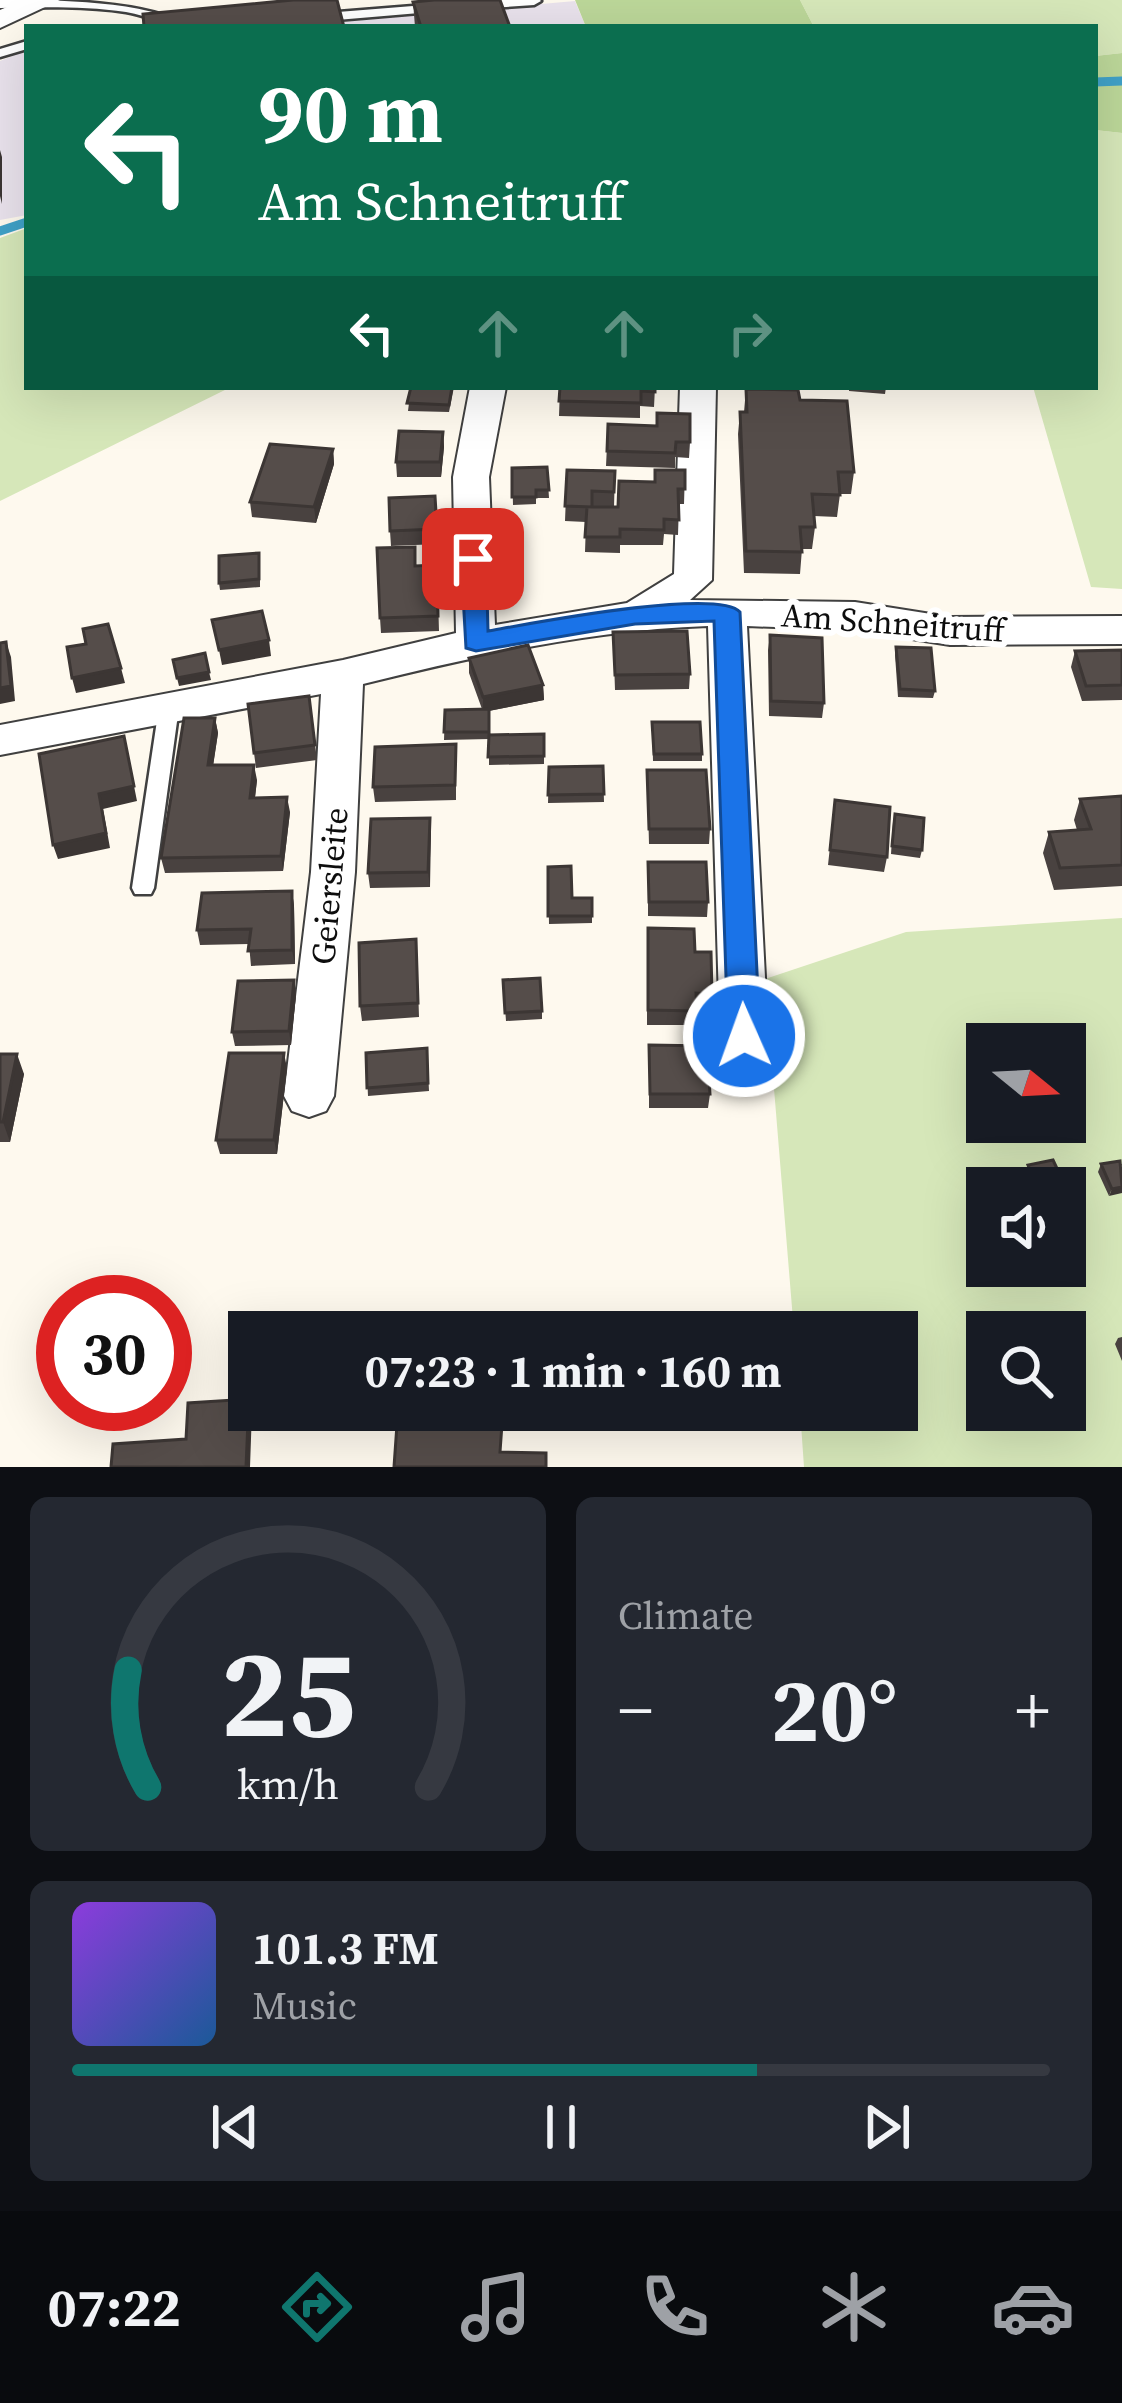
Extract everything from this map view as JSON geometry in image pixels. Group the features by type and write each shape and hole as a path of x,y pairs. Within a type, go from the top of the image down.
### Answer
{"street":[{"path":"0,20 32,1"},
{"path":"476,642 471,477 487,390"},
{"path":"635,616 693,580 698,390"},
{"path":"727,612 744,1036"},
{"name":"Am Schneitruff","path":"0,740 343,674 476,642 635,616 727,612 855,616 950,631 1122,630"},
{"name":"Geiersleite","path":"309,1096 333,872 343,674"}],"lane":[{"path":"0,4 32,1 149,9 173,16 182,24"},
{"path":"297,20 534,1"},
{"path":"143,888 169,707"}],"shaded area":[{"path":"575,1 585,24 319,24"},
{"path":"24,51 24,216 0,220 0,61"}],"green space":[{"path":"575,0 800,0 812,24 585,24"},
{"path":"800,0 1122,0 1122,53 1098,56 1098,24 812,24"},
{"path":"1122,53 1122,133 1098,130 1098,56"},
{"path":"1098,130 1122,133 1122,589 1091,587 1034,390 1098,390"},
{"path":"24,229 24,390 225,390 0,501 0,238"},
{"path":"1122,918 1122,1467 804,1467 801,1431 918,1431 918,1311 792,1311 765,979 906,932"}],"building":[{"path":"337,0 343,24 144,24 143,14"},
{"path":"500,0 509,24 420,24 413,2"},
{"path":"410,390 452,390 449,405 407,403"},
{"path":"560,390 655,390 641,391 641,403 559,401"},
{"path":"746,390 798,390 800,400 847,401 854,472 838,472 840,495 812,494 815,527 800,527 802,552 746,551 740,412 747,412"},
{"path":"657,413 690,414 690,442 676,442 675,453 607,451 608,424 657,426"},
{"path":"399,431 443,432 440,462 396,462"},
{"path":"270,444 333,449 314,507 250,502"},
{"path":"547,467 549,490 536,490 536,497 512,497 512,468"},
{"path":"567,470 615,471 614,492 592,491 592,507 565,506"},
{"path":"655,470 685,470 685,489 678,489 679,520 664,519 664,530 620,529 620,537 585,537 587,507 618,507 619,481 655,482"},
{"path":"435,496 437,529 390,531 389,498"},
{"path":"415,547 415,566 437,565 438,616 380,618 377,548"},
{"path":"259,553 259,579 219,583 219,556"},
{"path":"262,611 269,640 219,650 212,620"},
{"path":"108,624 121,668 72,678 67,647 86,644 83,629"},
{"path":"687,631 690,674 615,675 613,632"},
{"path":"770,635 822,638 824,703 771,701"},
{"path":"6,642 11,686 0,688 0,643"},
{"path":"528,645 543,685 483,697 469,658"},
{"path":"896,647 931,648 935,691 900,689"},
{"path":"1122,650 1122,685 1086,686 1075,651"},
{"path":"205,653 209,672 177,678 173,660"},
{"path":"309,696 315,745 254,753 248,704"},
{"path":"489,709 489,732 444,732 445,710"},
{"path":"184,718 215,718 208,765 254,765 250,798 287,797 281,856 161,858"},
{"path":"652,722 700,722 702,754 654,754"},
{"path":"544,734 544,756 488,757 489,735"},
{"path":"124,736 134,786 99,794 106,833 53,845 39,754"},
{"path":"456,744 455,785 373,787 375,747"},
{"path":"603,766 604,794 548,795 549,767"},
{"path":"647,770 706,770 710,829 649,829"},
{"path":"1122,796 1122,865 1060,868 1049,832 1091,829 1080,799"},
{"path":"835,800 890,807 887,857 830,850"},
{"path":"895,814 924,818 922,850 892,846"},
{"path":"430,818 428,872 368,873 371,819"},
{"path":"648,862 706,862 708,902 649,902"},
{"path":"571,866 572,898 592,898 592,916 548,916 548,867"},
{"path":"292,891 292,950 248,951 251,929 197,930 202,893"},
{"path":"648,928 694,929 695,952 711,952 712,994 696,993 697,1011 648,1010"},
{"path":"416,939 418,1003 360,1006 359,943"},
{"path":"540,978 542,1011 505,1013 503,980"},
{"path":"294,980 289,1031 232,1032 238,981"},
{"path":"649,1045 707,1046 710,1094 650,1094"},
{"path":"427,1048 428,1083 367,1088 366,1053"},
{"path":"229,1053 284,1053 274,1140 216,1140"},
{"path":"0,1054 17,1054 3,1122 0,1122"},
{"path":"1053,1160 1056,1167 1029,1167"},
{"path":"1120,1161 1122,1187 1112,1189 1101,1164"},
{"path":"228,1400 228,1431 248,1431 246,1467 111,1467 113,1444 186,1439 186,1431 192,1431 192,1403"},
{"path":"397,1431 502,1431 500,1452 546,1453 546,1467 394,1467"}],"waterway":[{"path":"1098,82 1122,81"},
{"path":"0,231 24,223"}],"route":[{"path":"473,559 476,642 635,616 727,612 744,1036"}]}
